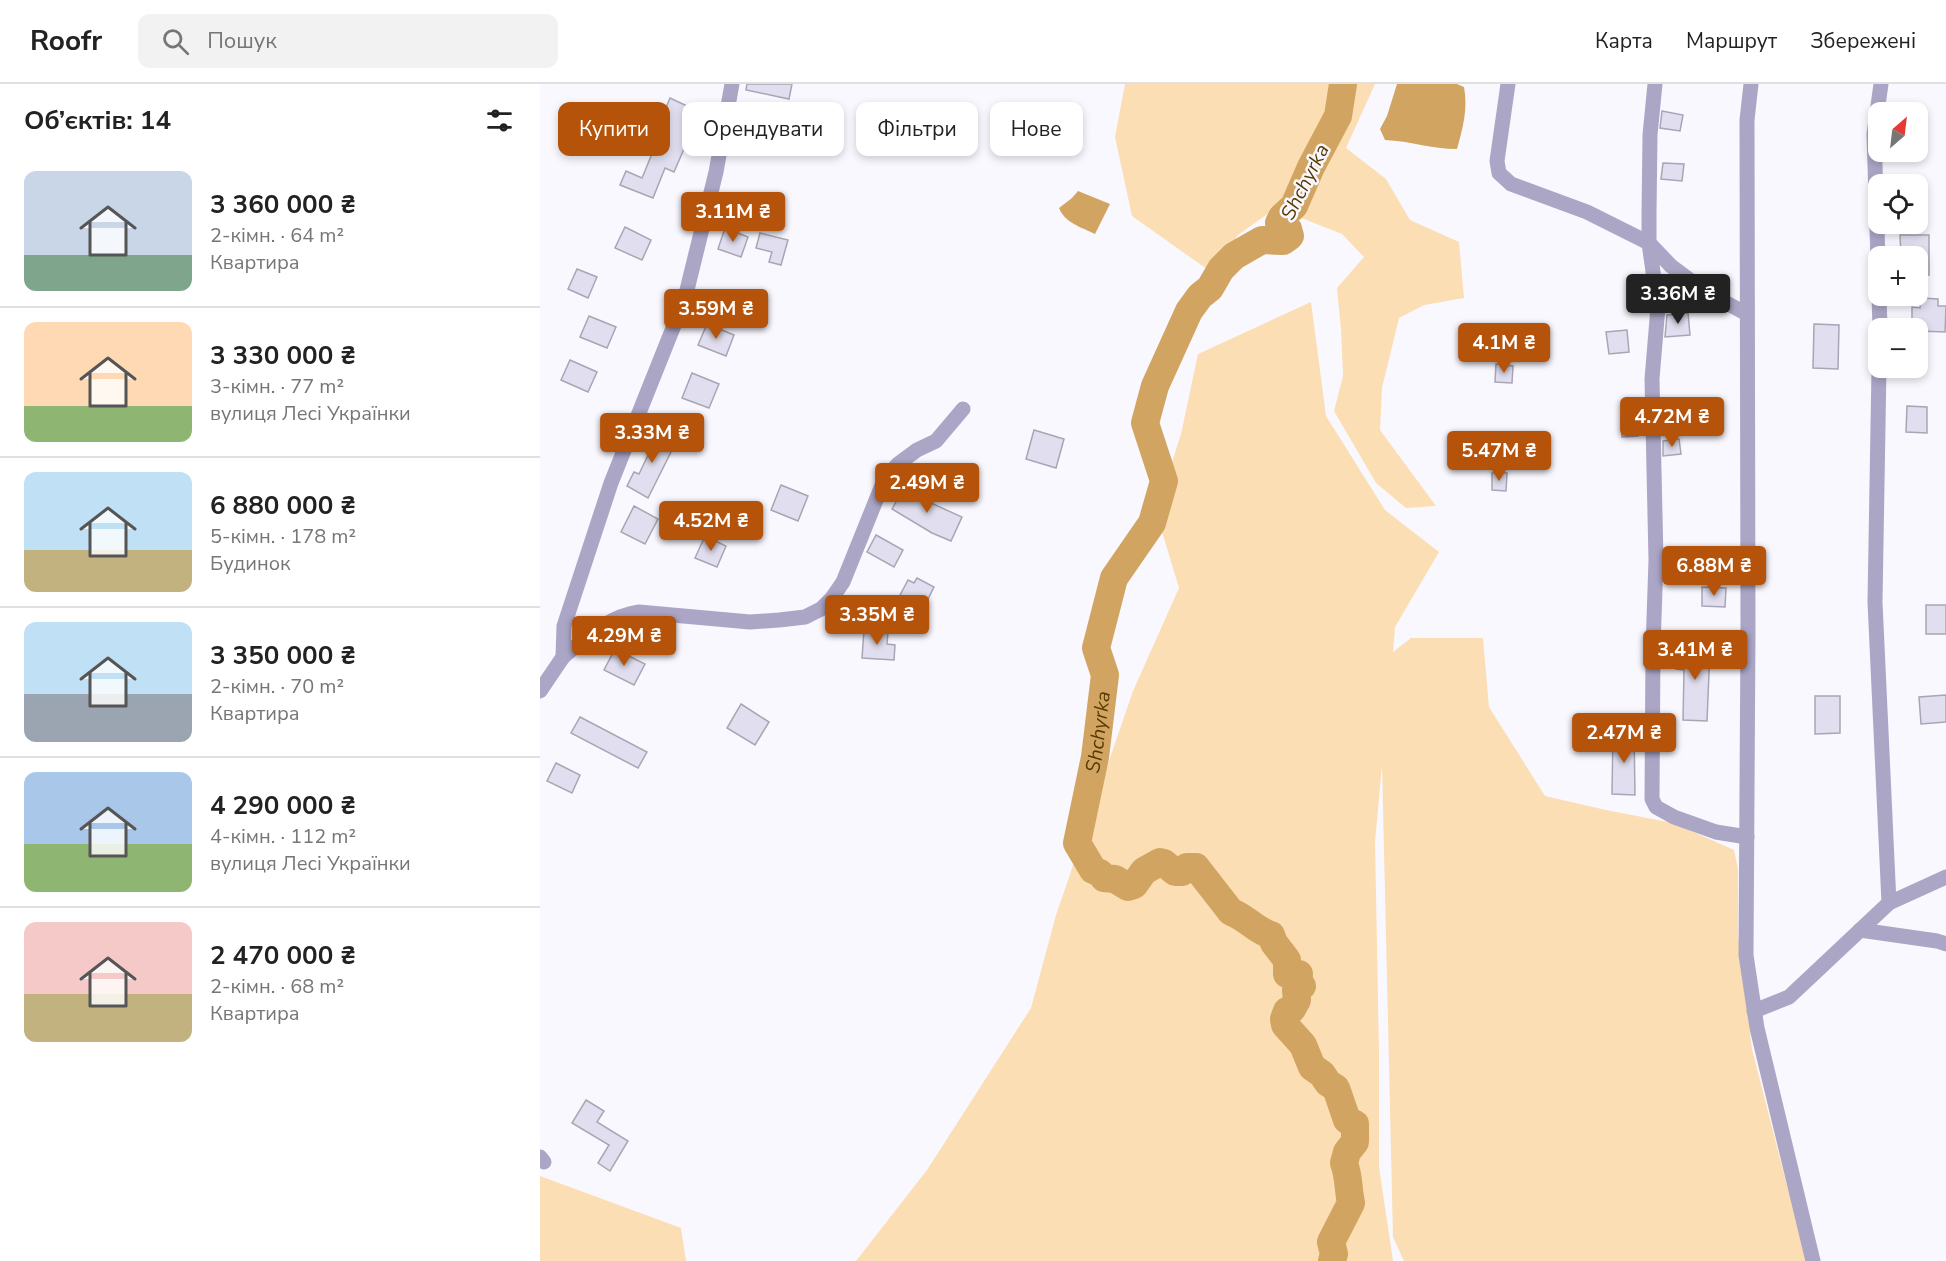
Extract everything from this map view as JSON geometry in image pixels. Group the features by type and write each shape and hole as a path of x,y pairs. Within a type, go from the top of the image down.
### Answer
{"street":[{"path":"563,657 564,626 611,483 685,298 716,172 732,84"},
{"path":"1508,84 1497,161 1499,173 1511,184 1587,212 1649,243 1671,266 1706,292 1747,314"},
{"path":"1655,84 1650,135 1649,243 1658,307 1652,379 1656,560 1652,799 1656,807 1674,817 1716,832 1747,837"},
{"path":"1751,84 1747,120 1746,955 1757,1028 1813,1261"},
{"path":"1878,246 1874,134 1881,84"},
{"path":"1879,378 1875,602 1889,903"},
{"path":"540,691 563,657 597,630 625,614 639,612 750,621 805,617 820,609 832,598 843,582 885,478 916,450 936,441 963,409"},
{"path":"1754,1011 1789,997 1889,903 1946,877"},
{"path":"1860,930 1946,944"}],"shaded area":[{"path":"1125,84 1375,84 1346,148 1386,179 1410,220 1459,242 1464,298 1424,305 1399,318 1382,388 1380,430 1436,506 1406,508 1376,483 1334,411 1343,376 1337,288 1364,257 1342,234 1276,208 1238,235 1211,272 1132,216 1115,137"},
{"path":"1397,84 1457,84 1464,87 1465,110 1457,149 1385,140 1380,129 1387,116"},
{"path":"1078,191 1110,204 1095,234 1069,221 1059,208"},
{"path":"1311,302 1326,416 1385,510 1439,552 1395,627 1393,652 1411,638 1483,638 1489,707 1545,796 1673,823 1734,850 1738,869 1738,935 1752,1049 1808,1261 1404,1261 1393,1237 1382,765 1375,842 1379,1167 1393,1261 856,1261 927,1170 1031,1008 1056,915 1133,691 1179,588 1156,512 1181,434 1198,354"},
{"path":"540,1176 681,1228 686,1261 540,1261"}],"building":[{"path":"747,84 792,84 789,99 746,90"},
{"path":"670,98 682,104 682,154 674,172 665,168 653,198 620,185 626,171 642,178 651,156 670,156"},
{"path":"1662,111 1683,115 1680,131 1660,128"},
{"path":"1663,163 1684,164 1682,181 1661,179"},
{"path":"625,227 651,240 642,260 615,248"},
{"path":"725,228 748,237 741,257 718,249"},
{"path":"760,233 788,240 781,265 769,262 772,252 756,248"},
{"path":"1900,235 1929,235 1929,275 1928,246 1901,246"},
{"path":"577,269 597,277 588,298 568,289"},
{"path":"1928,298 1938,299 1938,306 1946,306 1945,332 1928,331 1928,318 1912,318 1912,307 1920,308 1920,306 1928,306"},
{"path":"1688,313 1690,335 1665,337 1667,315"},
{"path":"589,316 616,327 607,348 580,337"},
{"path":"707,324 734,335 726,356 698,345"},
{"path":"1814,324 1839,325 1838,369 1813,368"},
{"path":"1627,330 1629,352 1609,354 1606,332"},
{"path":"570,360 597,372 588,392 561,380"},
{"path":"1496,364 1513,366 1512,383 1495,382"},
{"path":"692,373 719,384 709,408 682,398"},
{"path":"1907,406 1927,407 1927,433 1906,432"},
{"path":"1636,417 1638,436 1622,437 1621,418"},
{"path":"1034,430 1064,439 1056,468 1026,459"},
{"path":"650,431 675,444 648,498 627,486 634,472 639,474 650,451 642,447"},
{"path":"1679,439 1681,454 1663,456 1663,441"},
{"path":"1492,473 1507,473 1506,491 1492,490"},
{"path":"781,485 808,496 798,521 771,510"},
{"path":"905,486 932,501 931,503 962,517 951,541 932,533 892,509"},
{"path":"634,506 658,519 645,544 621,532"},
{"path":"876,535 903,550 894,567 867,552"},
{"path":"705,536 726,546 717,567 695,558"},
{"path":"917,578 934,587 922,611 898,599 908,580 914,583"},
{"path":"1702,587 1726,588 1725,607 1702,606"},
{"path":"1926,605 1946,605 1946,634 1926,634"},
{"path":"864,630 888,632 887,644 895,645 894,660 862,658"},
{"path":"1687,643 1708,644 1710,649 1707,721 1683,720 1684,670 1676,669 1678,654 1686,655"},
{"path":"615,649 645,664 634,685 604,670"},
{"path":"1946,695 1946,722 1921,724 1919,697"},
{"path":"1815,696 1840,696 1840,733 1815,734"},
{"path":"741,704 769,722 755,745 727,728"},
{"path":"580,717 647,752 638,768 571,733"},
{"path":"1634,732 1635,795 1612,794 1613,733"},
{"path":"556,763 580,775 572,793 547,781"},
{"path":"586,1100 604,1111 597,1122 628,1141 610,1171 598,1163 609,1145 572,1123"}],"waterway":[{"name":"Shchyrka","path":"1332,1261 1334,1254 1331,1242 1351,1203 1344,1163 1347,1152 1355,1142 1355,1124 1347,1120 1336,1088 1312,1067 1303,1045 1285,1025 1284,1019 1287,1011 1292,1009 1297,1000 1296,990 1302,986 1297,979 1299,974 1291,972 1287,974 1287,960 1271,935 1231,912 1196,867 1187,867 1182,872 1175,872 1160,862 1144,871 1134,885 1128,887 1115,879 1104,878 1093,870 1077,843 1095,757 1105,675 1096,648 1114,578 1152,523 1164,481 1145,423 1155,386 1189,311 1200,296 1210,288 1221,269 1234,256 1262,240 1283,241 1290,236 1288,229 1279,223 1294,206 1311,167 1338,116 1343,84"}]}
